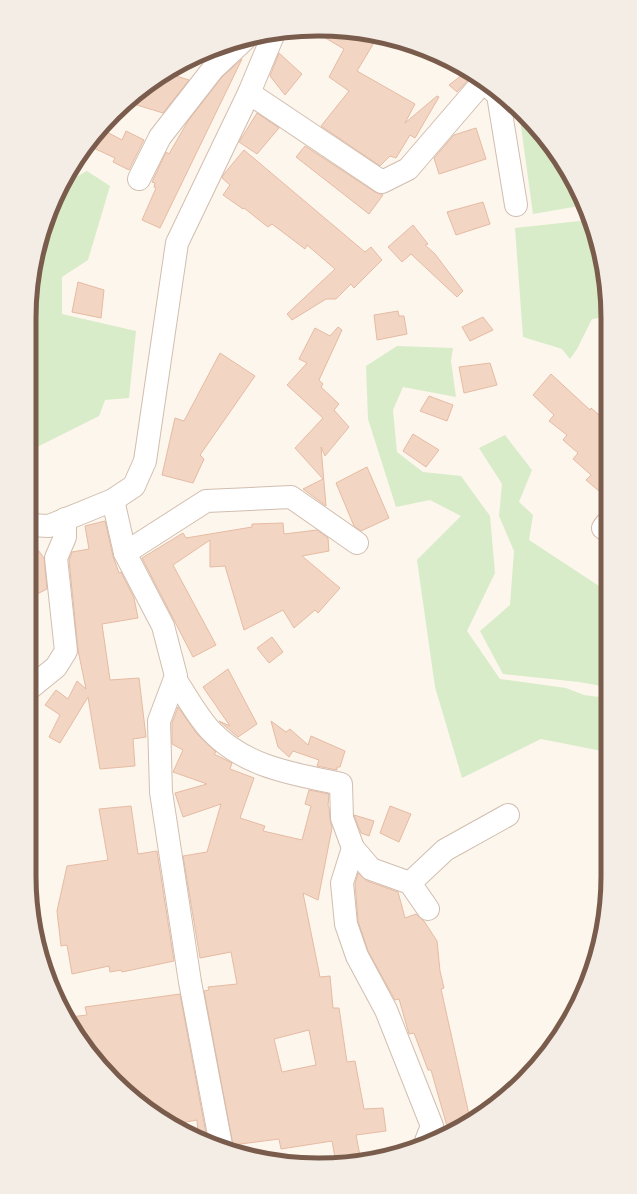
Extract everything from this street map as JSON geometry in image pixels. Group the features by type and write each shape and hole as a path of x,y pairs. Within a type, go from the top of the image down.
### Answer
{"street":[{"path":"36,525 49,526 113,500 134,486 145,461 177,243 249,93 271,40"},
{"path":"139,179 160,137 213,69 234,49"},
{"path":"249,93 382,182 408,169 479,87"},
{"path":"499,101 516,205"},
{"path":"125,553 206,501 291,497 357,542"},
{"path":"113,500 125,553 163,626 176,676 159,721 161,792 190,982 220,1140"},
{"path":"36,683 56,667 66,651 56,558 65,537 66,519"},
{"path":"175,679 212,732 243,757 276,770 342,784 342,818 353,848 371,869 410,883 428,909"},
{"path":"410,883 445,850 508,815"},
{"path":"353,848 342,883 346,924 357,956 386,1010 432,1126 428,1135"}],"green space":[{"path":"520,121 543,147 563,177 577,206 533,214"},
{"path":"87,171 110,186 88,260 62,277 62,314 136,331 129,398 105,400 99,416 36,448 36,318 38,282 41,263 51,228 73,178"},
{"path":"583,221 596,263 599,282 601,318 592,319 577,349 570,359 562,349 523,337 515,228"},
{"path":"397,346 453,348 451,361 456,397 403,387 393,410 397,452 423,472 461,476 490,516 495,573 467,631 500,679 566,688 584,695 601,697 601,751 541,739 462,778 435,687 417,560 461,516 430,500 396,507 368,419 366,366"},
{"path":"505,435 532,470 519,502 533,515 529,540 599,586 601,584 601,686 579,682 503,674 480,631 510,605 514,551 499,516 502,484 479,448"}],"building":[{"path":"323,36 355,38 375,41 357,71 415,104 405,123 437,96 439,97 415,138 410,135 396,158 390,156 380,166 321,126 349,91 329,77 344,49"},
{"path":"279,53 302,74 285,95 270,76"},
{"path":"242,59 160,228 142,220 156,188 154,187 155,183 152,182 166,152 169,154 188,121 222,77"},
{"path":"175,75 189,80 163,113 134,104"},
{"path":"462,75 469,80 457,92 449,85"},
{"path":"257,113 279,128 257,154 239,142"},
{"path":"476,128 486,159 439,174 434,158 454,135"},
{"path":"126,131 144,140 129,170 113,162 115,158 93,148 106,132 122,140"},
{"path":"305,146 375,192 383,195 369,214 296,157"},
{"path":"244,150 365,252 371,247 382,260 354,288 351,284 336,299 326,299 292,320 287,314 335,269 307,245 305,249 272,224 268,227 244,208 243,209 223,195 230,185 222,178"},
{"path":"483,202 490,224 456,235 447,212"},
{"path":"413,225 428,244 425,245 435,254 463,291 457,297 411,254 402,262 388,247"},
{"path":"78,282 104,290 101,318 72,312"},
{"path":"398,311 399,316 404,316 407,334 377,340 374,315"},
{"path":"483,317 493,330 470,341 462,327"},
{"path":"338,327 342,330 319,380 323,384 321,387 339,404 334,410 349,427 325,456 321,447 326,506 303,489 323,479 295,448 323,418 287,385 307,363 299,359 315,328 330,336"},
{"path":"220,353 255,376 200,455 204,459 193,483 162,475 175,418 184,421"},
{"path":"490,363 497,385 464,393 459,367"},
{"path":"551,374 590,410 591,408 601,417 601,493 586,480 591,475 573,459 578,453 563,440 567,435 549,421 554,415 533,395"},
{"path":"429,396 453,405 447,421 420,411"},
{"path":"413,434 439,450 426,467 403,451"},
{"path":"367,467 389,518 361,531 354,526 336,483"},
{"path":"105,521 113,556 119,573 121,572 134,598 138,618 102,624 110,680 139,678 146,737 133,739 135,766 100,769 88,697 60,743 49,737 60,715 45,705 56,690 68,699 77,681 86,689 78,650 69,560 72,552 89,549 85,526"},
{"path":"283,523 284,534 317,530 328,538 329,551 302,556 340,588 318,613 315,610 294,628 283,610 244,630 225,566 210,567 210,540 173,565 216,645 193,657 142,558 183,533 186,538 252,527 252,524"},
{"path":"36,547 44,558 47,589 36,594"},
{"path":"272,637 283,652 269,663 257,648"},
{"path":"228,669 257,724 238,737 219,721 230,726 203,687"},
{"path":"178,707 197,734 216,752 214,754 232,763 230,769 254,778 240,818 265,826 263,831 302,840 311,806 305,804 309,790 329,794 328,806 332,828 318,900 303,893 320,977 330,976 333,1008 339,1008 347,1062 355,1061 364,1109 383,1108 386,1131 356,1135 360,1155 335,1157 332,1141 281,1149 279,1139 233,1144 204,991 209,990 208,987 237,984 231,952 200,958 183,856 207,852 221,804 183,817 175,793 207,784 173,772 183,750 172,744 172,723","holes":["309,1030 316,1065 282,1072 274,1039"]},
{"path":"271,721 286,732 290,729 308,745 311,736 345,751 340,767 337,767 337,770 317,766 319,760 293,751 289,757 278,747"},
{"path":"131,806 138,854 157,851 174,961 122,972 121,970 110,972 109,966 72,974 67,945 61,946 57,911 67,866 108,860 99,809"},
{"path":"390,806 411,814 399,842 380,833"},
{"path":"354,815 374,821 369,836 361,833"},
{"path":"358,873 367,881 398,892 405,918 416,914 424,921 437,941 440,971 444,988 441,989 469,1114 447,1127 431,1070 428,1070 414,1033 409,1034 399,999 395,1000 368,951 358,921 355,884"},
{"path":"180,994 206,1134 198,1131 197,1120 182,1123 147,1100 132,1088 106,1062 74,1017 87,1015 85,1007"}]}
